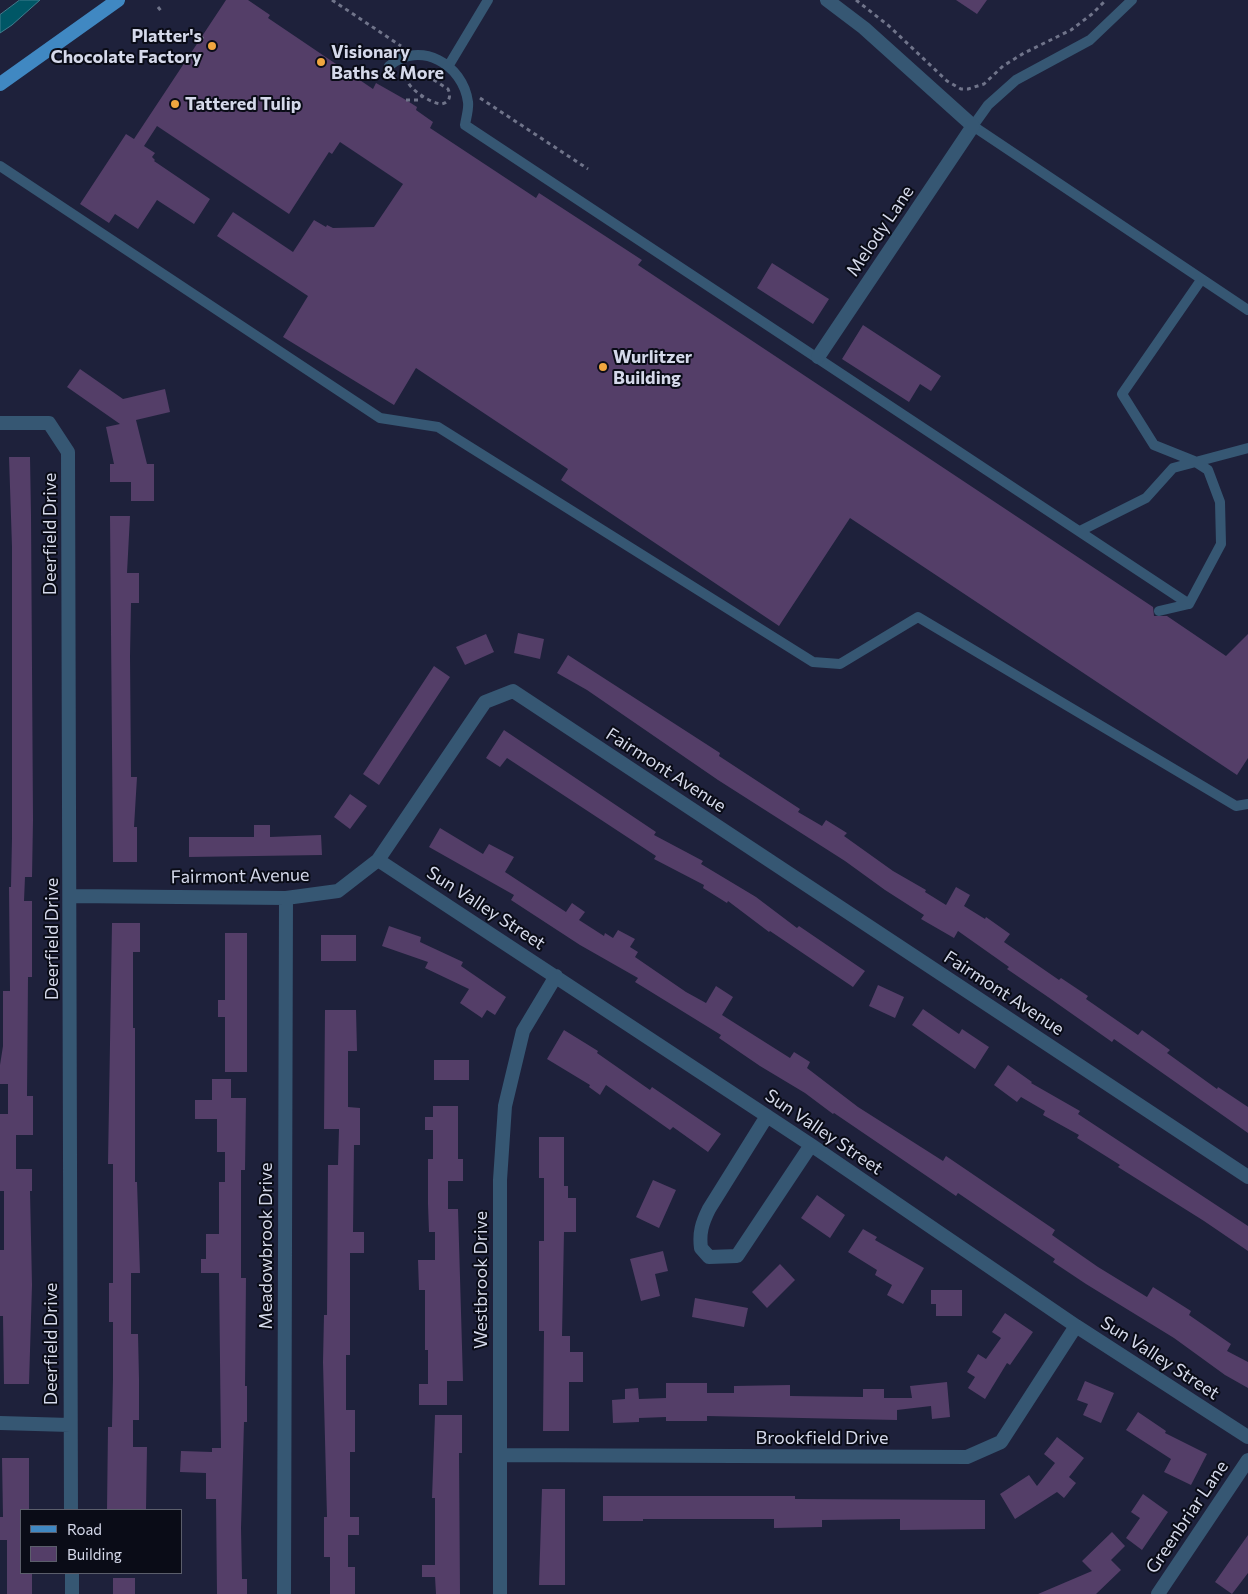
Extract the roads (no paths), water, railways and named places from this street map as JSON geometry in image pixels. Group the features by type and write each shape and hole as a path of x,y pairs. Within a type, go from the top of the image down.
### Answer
{"main road":[{"path":"0,84 118,0"}],"street":[{"path":"827,0 864,28 973,126"},
{"name":"Melody Lane","path":"818,357 973,126"},
{"name":"Deerfield Drive","path":"0,423 49,423 68,452 71,896 71,1509"},
{"name":"Fairmont Avenue","path":"71,896 286,898 338,891 378,860 485,702 513,691 1248,1177"},
{"name":"Sun Valley Street","path":"378,860 811,1145 1076,1326 1248,1437"},
{"name":"Meadowbrook Drive","path":"284,1594 286,898"},
{"name":"Westbrook Drive","path":"500,1594 500,1180 504,1106 523,1031 556,976"},
{"path":"767,1116 708,1209 699,1235 701,1248 709,1256 737,1256 811,1145"},
{"name":"Brookfield Drive","path":"501,1455 967,1457 1002,1442 1076,1326"},
{"path":"0,1423 70,1425"},
{"name":"Greenbriar Lane","path":"1158,1594 1248,1460"},
{"path":"72,1574 72,1594"}],"lane":[{"path":"449,65 488,0"},
{"path":"1132,0 1090,40 1016,80 988,105 973,126 1248,310"},
{"path":"390,66 406,57 422,54 449,65 462,85 468,102 465,125 1189,604"},
{"path":"0,166 380,418 438,427 813,662 840,664 918,617 1236,806 1248,804"},
{"path":"1159,611 1189,604 1221,544 1220,502 1208,470 1194,461 1154,445 1122,394 1201,280"},
{"path":"1080,531 1146,498 1173,468 1248,448"}],"place":[{"name":"Platter's Chocolate Factory","path":"212,46"},
{"name":"Visionary Baths & More","path":"321,62"},
{"name":"Tattered Tulip","path":"175,104"},
{"name":"Wurlitzer Building","path":"603,367"}]}
